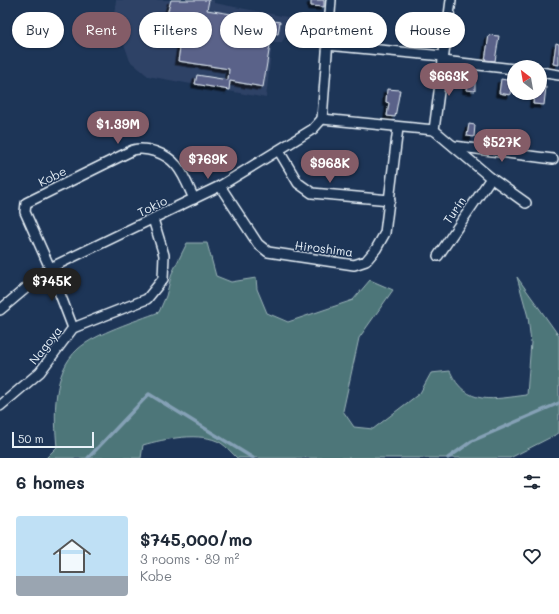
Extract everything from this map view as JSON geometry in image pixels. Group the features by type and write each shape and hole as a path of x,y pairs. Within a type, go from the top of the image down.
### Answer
{"street":[{"path":"330,12 331,0"},
{"path":"434,130 451,0"},
{"path":"327,48 322,119 398,128 434,130 491,178 526,203"},
{"path":"354,48 443,58 507,68"},
{"path":"547,73 559,75"},
{"name":"Tokio","path":"0,310 50,268 220,186 313,129 322,119"},
{"name":"Hiroshima","path":"220,186 258,244 268,252 354,265 366,261 376,249 385,233 398,128"},
{"path":"454,146 553,159"},
{"name":"Kobe","path":"73,328 50,268 25,212 25,204 29,200 126,153 144,148 172,161 178,167 194,199"},
{"path":"279,151 298,183 312,193 390,200"},
{"name":"Turín","path":"438,256 491,178"},
{"name":"Nagoya","path":"0,406 40,372 73,328 147,299 163,279 164,255 153,219"}],"shaded area":[{"path":"116,0 214,0 214,3 261,12 220,12 220,48 271,48 266,98 148,76 130,61 125,48 131,48 131,12 114,12"},
{"path":"277,15 285,17 285,37 281,43 277,43"}],"green space":[{"path":"187,243 207,243 216,276 231,282 256,278 257,289 267,313 288,322 353,300 370,280 393,290 359,338 343,411 354,427 373,429 420,393 431,373 450,371 457,383 464,390 482,398 492,399 527,395 531,342 528,317 517,277 559,336 559,433 510,458 237,458 221,443 213,439 203,437 182,437 161,440 143,445 141,458 46,458 57,447 55,408 59,382 63,370 70,359 78,349 95,338 159,312 166,296 172,273"}],"building":[{"path":"171,0 209,0 207,10 220,12 220,48 270,48 263,87 230,81 229,90 195,84 197,75 228,80 229,69 178,61 180,48 212,48 212,12 168,12"},
{"path":"311,0 324,0 324,7 311,6"},
{"path":"277,22 280,22 277,34"},
{"path":"489,35 499,36 495,61 485,60"},
{"path":"556,43 559,44 559,65 553,64"},
{"path":"468,77 475,78 475,91 466,90"},
{"path":"501,79 507,80 507,94 499,93"},
{"path":"387,89 400,90 395,117 387,116 389,103 386,102"},
{"path":"533,100 545,100 544,105 533,104"},
{"path":"469,124 475,125 474,137 467,136"}],"waterway":[{"path":"88,458 149,394 253,458"},
{"path":"448,458 472,441 559,403"}]}
